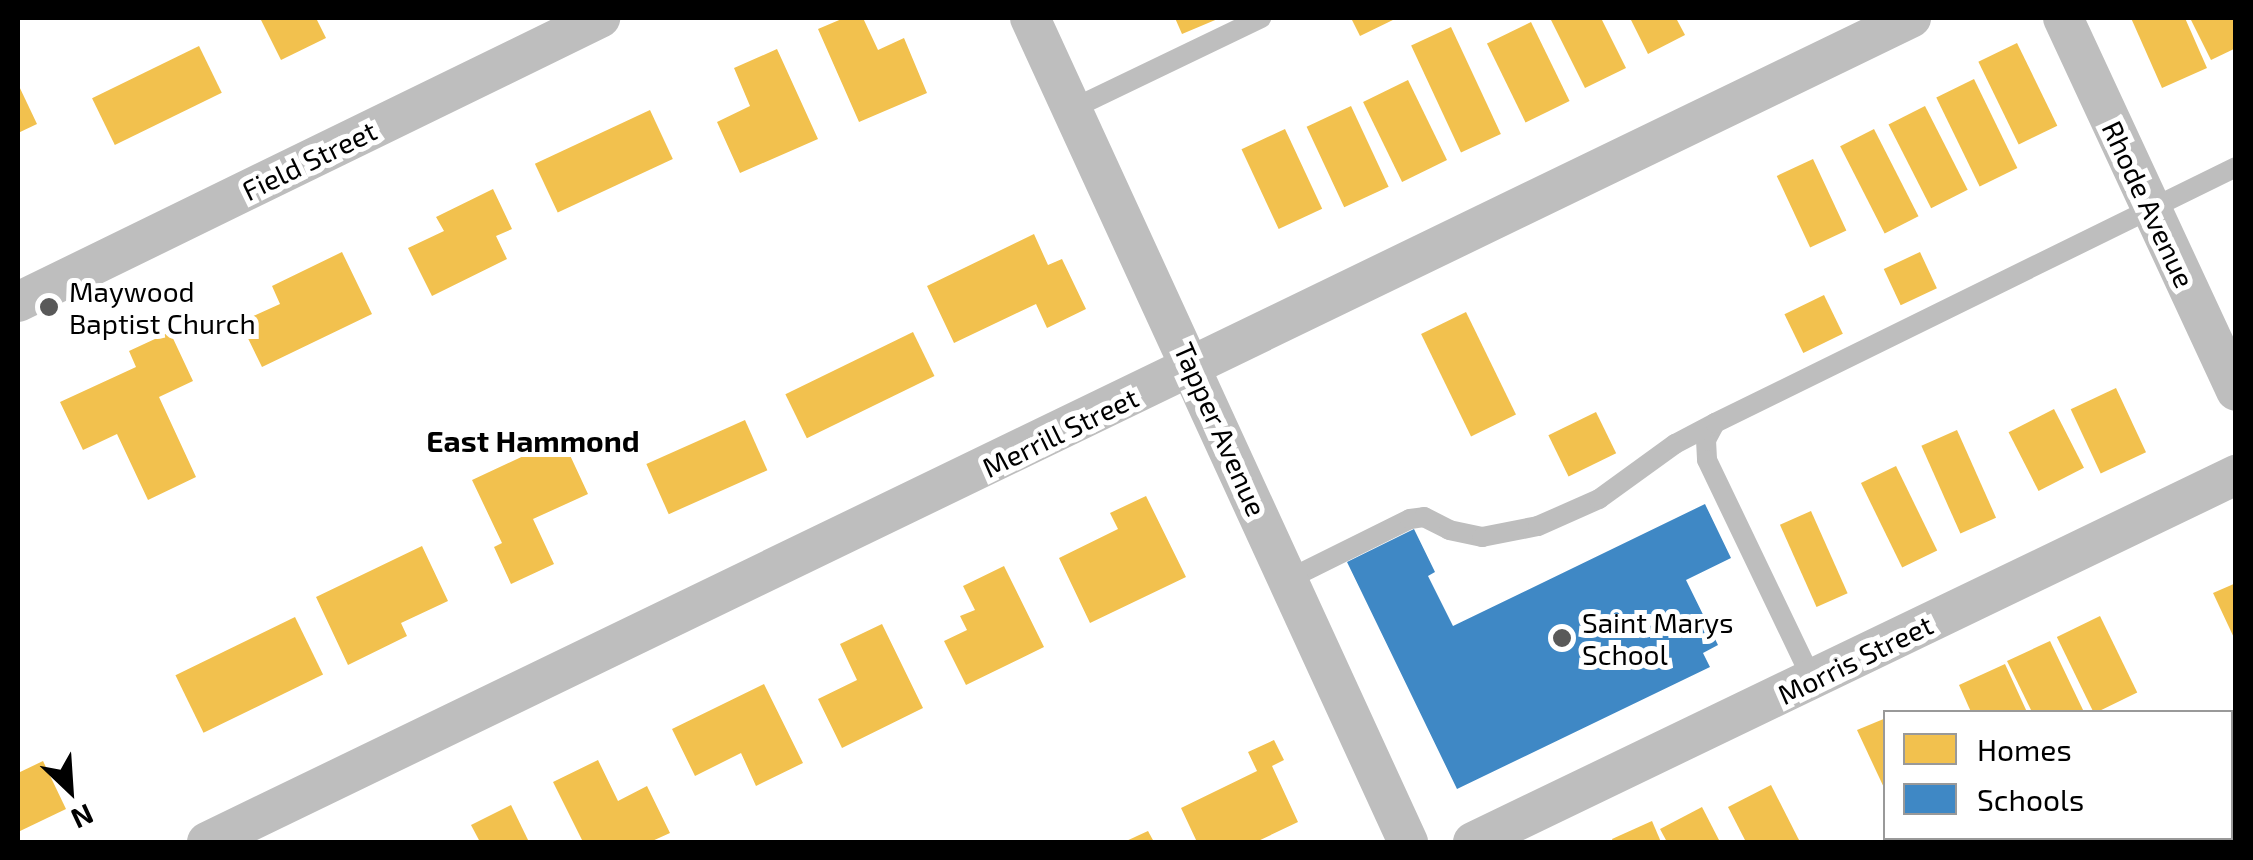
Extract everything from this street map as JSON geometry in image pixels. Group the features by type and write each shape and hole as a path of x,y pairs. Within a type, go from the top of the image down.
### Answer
{"street":[{"name":"Field Street","path":"18,302 600,18"},
{"name":"Tapper Avenue","path":"1030,18 1194,368 1408,842"},
{"name":"Merrill Street","path":"208,842 1911,18"},
{"name":"Rhode Avenue","path":"2063,18 2236,391"},
{"name":"Morris Street","path":"1474,842 2236,475"}],"lane":[{"path":"1072,109 1260,18"},
{"path":"1289,580 1410,519 1424,517 1450,530 1482,538 1538,526 1600,499 1676,444 1715,423 2236,167"},
{"path":"1715,423 1706,440 1707,460 1812,679"}],"building: Homes":[{"path":"260,18 316,18 326,38 281,60"},
{"path":"844,18 863,18 878,50 904,38 927,93 859,122 818,29"},
{"path":"1175,18 1220,18 1182,34"},
{"path":"1351,18 1397,18 1360,36"},
{"path":"1550,18 1601,18 1626,68 1585,88"},
{"path":"1630,18 1676,18 1685,35 1648,54"},
{"path":"2131,18 2185,18 2207,68 2162,88"},
{"path":"2190,18 2236,18 2236,48 2211,60"},
{"path":"1531,22 1570,101 1526,123 1487,43"},
{"path":"1451,27 1501,134 1461,153 1411,46"},
{"path":"2017,43 2057,126 2019,145 1978,62"},
{"path":"199,46 222,93 115,145 92,98"},
{"path":"777,49 818,139 740,173 717,122 750,106 734,68"},
{"path":"1974,79 2017,168 1980,186 1936,97"},
{"path":"1408,80 1447,160 1402,182 1363,102"},
{"path":"18,84 37,124 18,133"},
{"path":"1351,106 1389,187 1344,207 1307,127"},
{"path":"1925,106 1968,190 1931,208 1888,125"},
{"path":"650,110 673,159 558,213 535,164"},
{"path":"1285,129 1322,209 1279,229 1241,149"},
{"path":"1874,129 1918,216 1885,234 1840,146"},
{"path":"1813,159 1846,231 1810,248 1777,176"},
{"path":"493,189 512,229 496,236 507,259 432,296 408,248 444,231 436,217"},
{"path":"1034,234 1048,265 1062,259 1086,309 1047,328 1036,304 954,343 927,286"},
{"path":"342,252 372,314 262,367 240,322 280,304 272,286"},
{"path":"1920,252 1937,288 1901,305 1884,269"},
{"path":"1824,295 1843,334 1803,353 1784,314"},
{"path":"1466,312 1516,414 1471,436 1421,334"},
{"path":"170,332 193,381 159,397 196,477 148,500 117,434 83,450 60,402 136,367 129,351"},
{"path":"913,332 934,376 807,438 785,394"},
{"path":"2116,388 2146,452 2101,473 2071,409"},
{"path":"2054,409 2084,468 2039,491 2009,432"},
{"path":"1596,412 1616,453 1569,477 1548,435"},
{"path":"745,420 767,470 669,514 646,464"},
{"path":"1957,430 1996,518 1960,534 1921,446"},
{"path":"562,438 588,494 533,519 554,564 511,584 494,547 502,543 472,480"},
{"path":"1896,466 1937,550 1902,568 1861,483"},
{"path":"1146,496 1186,577 1090,623 1059,558 1118,529 1110,513"},
{"path":"1811,511 1848,593 1817,607 1780,525"},
{"path":"422,546 448,601 401,623 407,636 348,665 316,597"},
{"path":"1004,566 1044,647 966,685 944,641 967,630 960,616 975,610 963,586"},
{"path":"2236,583 2236,642 2213,593"},
{"path":"2100,616 2137,692 2101,710 2092,710 2057,637"},
{"path":"295,617 323,675 204,733 175,675"},
{"path":"882,624 923,708 842,748 818,699 857,680 840,644"},
{"path":"2050,641 2083,710 2031,710 2007,661"},
{"path":"2005,664 2026,710 1970,710 1959,685"},
{"path":"764,684 803,763 756,786 741,753 695,776 672,729"},
{"path":"1883,719 1883,786 1857,730"},
{"path":"1274,740 1284,760 1272,766 1298,822 1256,842 1197,842 1181,808 1257,771 1248,752"},
{"path":"598,760 618,801 647,786 670,833 650,842 583,842 553,782"},
{"path":"43,761 66,809 18,832 18,773"},
{"path":"1771,785 1800,842 1746,842 1728,807"},
{"path":"511,805 529,842 480,842 471,825"},
{"path":"1702,807 1720,842 1667,842 1660,829"},
{"path":"1652,821 1661,842 1613,842 1612,839"},
{"path":"1148,831 1154,842 1124,842"}],"building: Schools":[{"path":"1705,504 1731,558 1686,580 1718,645 1703,653 1710,667 1457,789 1347,562 1414,529 1435,572 1428,576 1453,626"}],"place":[{"name":"Maywood Baptist Church","path":"49,307"},
{"name":"Saint Marys School","path":"1562,638"}],"district":[{"name":"East Hammond","path":"533,440"}]}
